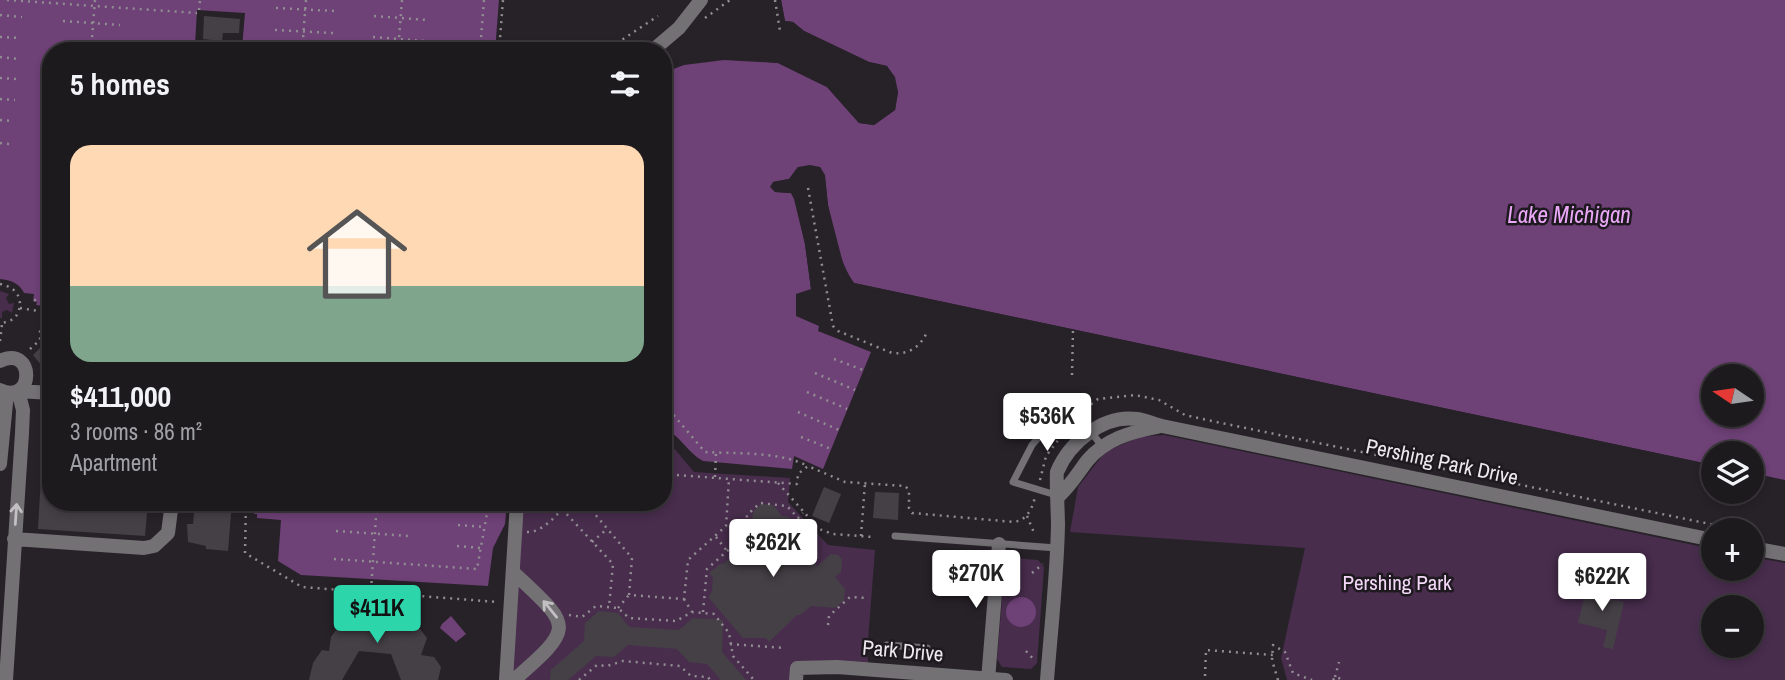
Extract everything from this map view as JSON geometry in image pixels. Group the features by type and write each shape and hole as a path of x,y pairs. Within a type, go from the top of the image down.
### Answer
{"street":[{"path":"663,42 679,29 701,0"},
{"path":"0,361 5,358 16,359 25,366 27,377 22,388 8,391"},
{"path":"8,391 42,393"},
{"path":"0,464 8,391"},
{"path":"6,680 6,567 14,539 23,410 8,391"},
{"name":"Pershing Park Drive","path":"1091,432 1125,419 1136,419 1701,538"},
{"name":"Pershing Park Drive","path":"1102,447 1121,436 1162,426"},
{"path":"1047,680 1058,548 1059,496 1055,476 1074,444 1091,432"},
{"path":"1059,496 1073,482 1089,458 1102,447"},
{"path":"14,539 144,548 154,546 168,533 172,511"},
{"path":"506,680 516,511"},
{"path":"988,680 999,544"},
{"path":"1764,550 1785,554"},
{"path":"513,572 551,608 558,619 559,627 556,641 514,680"},
{"name":"Park Drive","path":"796,674 837,667 1006,680"}],"lane":[{"path":"1059,496 1013,482 1032,445 1064,409 1091,432 1102,447"},
{"path":"895,536 1058,548"},
{"path":"887,645 928,648"}],"path":[{"path":"7,0 198,12 200,0"},
{"path":"92,42 95,0"},
{"path":"302,42 306,0"},
{"path":"399,42 402,0"},
{"path":"481,42 484,0"},
{"path":"500,42 503,0"},
{"path":"701,22 730,0"},
{"path":"775,0 780,32"},
{"path":"276,8 335,11"},
{"path":"0,15 22,17"},
{"path":"374,16 427,20"},
{"path":"619,42 659,16"},
{"path":"64,21 120,25"},
{"path":"275,30 333,33"},
{"path":"0,37 20,38"},
{"path":"373,37 425,41"},
{"path":"0,57 19,59"},
{"path":"0,78 16,79"},
{"path":"0,99 15,100"},
{"path":"0,120 14,121"},
{"path":"0,143 10,144"},
{"path":"808,188 833,326 870,344 899,354 915,349 928,330"},
{"path":"0,284 15,289 19,295 20,308 14,319 1,324 1,341"},
{"path":"38,299 42,286"},
{"path":"38,299 42,300"},
{"path":"38,299 42,300"},
{"path":"20,308 42,312"},
{"path":"30,349 40,340 42,326"},
{"path":"1072,375 1073,330"},
{"path":"834,359 863,370"},
{"path":"815,373 855,390"},
{"path":"807,392 847,409"},
{"path":"672,413 705,452 781,457 845,482 908,487 909,508 912,513 1021,521 1031,509 1046,456 1082,410 1098,399 1135,395 1159,400 1185,415 1701,522"},
{"path":"798,412 839,430"},
{"path":"801,437 831,449"},
{"path":"715,478 716,453"},
{"path":"672,475 797,484 798,474 808,466"},
{"path":"692,612 684,599 688,560 726,526 729,479"},
{"path":"778,483 819,529 833,534 873,537"},
{"path":"861,536 866,483"},
{"path":"703,613 707,569 745,535 747,515 760,503 787,506 798,518 803,513"},
{"path":"246,511 245,553 302,587 371,590 498,602"},
{"path":"371,590 377,511"},
{"path":"334,559 477,569 487,511"},
{"path":"527,532 542,527 560,511"},
{"path":"564,511 612,564 609,607"},
{"path":"594,511 632,558 629,595 618,608"},
{"path":"1027,516 1036,538"},
{"path":"458,524 485,527"},
{"path":"593,542 607,529"},
{"path":"336,531 410,536"},
{"path":"715,536 727,551"},
{"path":"457,546 481,548"},
{"path":"1032,573 1046,562"},
{"path":"629,595 684,599"},
{"path":"828,625 830,616 850,597 868,598"},
{"path":"568,615 582,617 596,606 618,608 629,618 676,621 692,612 714,614 729,633 733,656 754,680"},
{"path":"730,644 785,648"},
{"path":"1278,680 1273,645 1285,652 1293,673 1312,680"},
{"path":"1205,676 1206,650 1273,655"},
{"path":"1026,651 1038,667"},
{"path":"579,680 597,665 607,666 623,661 680,666 691,678 708,677 710,680"},
{"path":"1339,662 1334,678 1345,680"}],"green space":[{"path":"0,291 9,294 6,298 9,304 14,303 12,313 7,310 2,312 2,318 0,318"},
{"name":"Pershing Park","path":"1164,435 1701,547 1701,581 1764,581 1764,559 1785,563 1785,680 1287,680 1281,658 1305,548 1070,532 1078,487 1105,452 1139,437"},
{"path":"672,446 694,472 790,478 788,502 828,545 875,550 867,653 869,669 797,668 796,680 506,680 517,511 672,511"},
{"path":"1011,558 1038,560 1044,567 1037,663 1031,669 1002,667 997,659 1005,564"}],"water":[{"path":"0,0 499,0 496,42 42,42 42,306 36,305 37,302 33,301 34,294 24,293 14,283 0,279"},
{"name":"Lake Michigan","path":"781,0 1785,0 1785,480 1764,476 1764,441 1701,441 1701,462 854,283 837,246 820,167 798,167 789,179 773,182 775,192 791,193 795,199 805,244 811,289 796,294 796,316 819,326 818,331 871,352 823,469 794,456 792,469 703,461 672,433 672,70 684,65 724,60 778,63 827,87 859,123 874,125 895,110 898,92 887,66 869,62 804,31 793,22 785,21"},
{"path":"254,511 506,511 505,524 493,548 488,586 301,575 278,561 281,520 257,518 257,514 254,514"},
{"path":"1021,597 1031,602 1036,612 1031,622 1021,627 1011,622 1006,612 1011,602"},
{"path":"451,616 466,634 456,642 440,628"}],"pier":[{"path":"778,0 781,0 785,21 793,22 804,31 869,62 887,66 895,77 898,92 895,110 874,125 859,123 827,87 778,63 758,61 758,57 779,60 829,84 861,120 873,121 892,108 892,78 885,69 867,65 803,34 792,25 783,24"},
{"path":"197,10 245,13 243,42 195,42"},
{"path":"798,167 820,167 825,175 828,205 845,271 854,283 1701,462 1701,466 853,287 842,272 825,205 821,176 818,170 810,168 800,171 791,182 774,186 793,190 798,197 808,244 814,289 811,289 805,244 794,199 791,193 775,192 770,187 773,182 789,179"}],"building":[{"path":"204,16 240,19 239,33 223,33 222,41 203,39"},
{"path":"42,346 42,364 41,365 33,355"},
{"path":"42,459 42,511 147,511 145,536 38,529"},
{"path":"824,487 841,494 829,523 812,516"},
{"path":"875,492 899,493 898,520 873,518"},
{"path":"761,504 773,505 782,516 788,516 802,533 801,546 817,566 831,554 842,559 841,572 835,577 845,589 844,600 835,608 811,606 797,615 769,642 766,638 743,638 708,597 712,592 713,577 709,573 751,538 753,512"},
{"path":"194,511 231,511 228,551 206,549 206,546 188,542 187,524 193,524"},
{"path":"1587,585 1612,591 1610,599 1624,602 1613,649 1603,647 1607,630 1578,623"},
{"path":"355,604 406,609 413,616 410,629 420,629 427,638 421,655 434,657 441,667 438,680 401,680 391,654 359,651 342,680 309,680 313,663 322,650 329,651 331,637 340,624 344,624 348,612"},
{"path":"599,611 618,613 629,627 679,630 693,618 723,620 722,652 746,680 721,680 707,664 689,662 677,649 628,645 614,657 596,656 568,680 550,680 551,670 584,641 585,623"}]}
